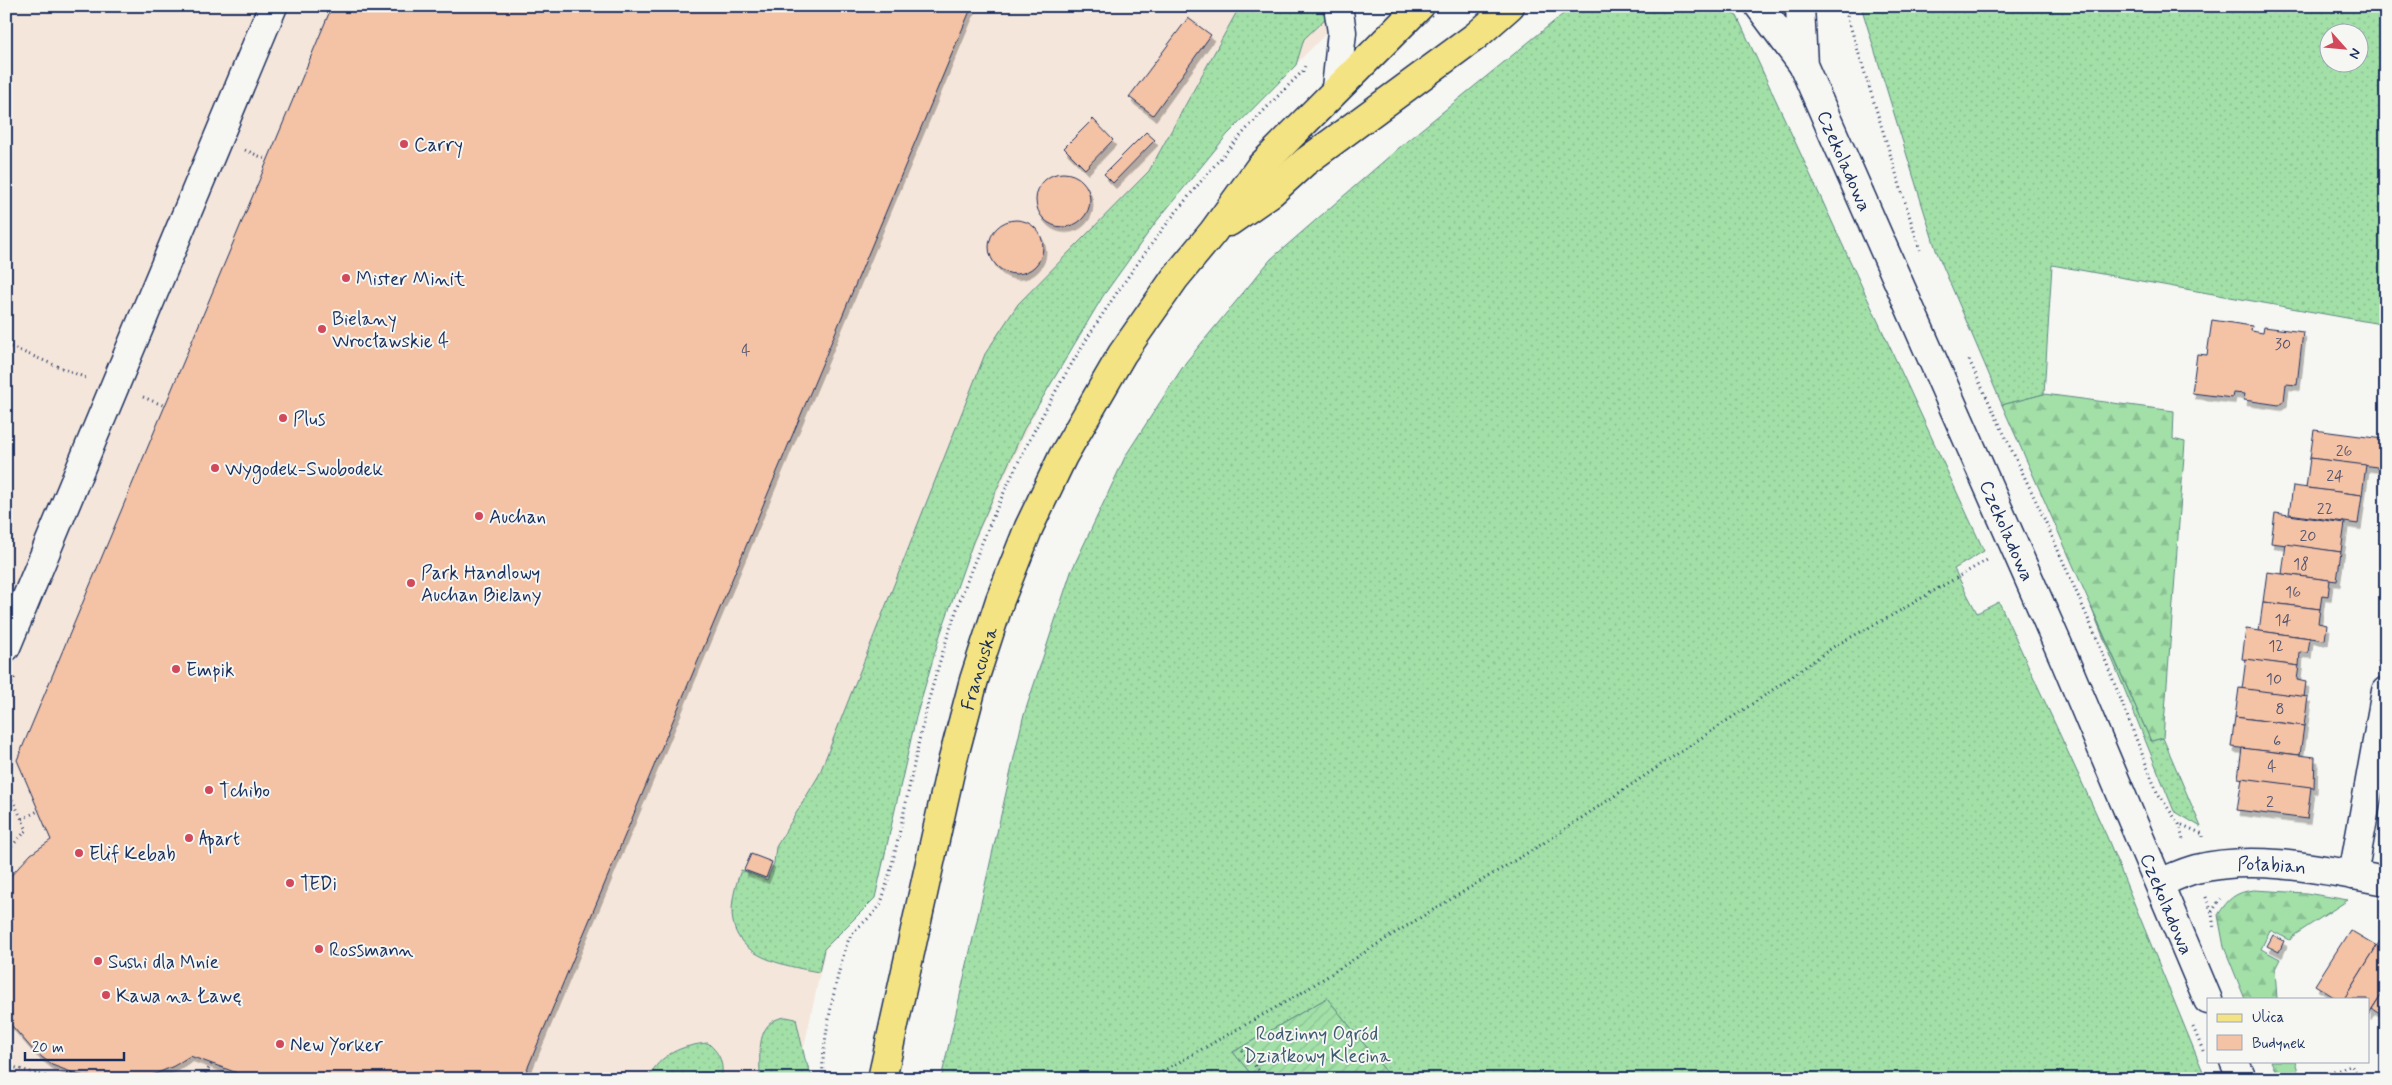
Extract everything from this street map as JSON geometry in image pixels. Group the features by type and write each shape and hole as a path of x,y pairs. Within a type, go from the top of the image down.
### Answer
{"main road":[{"name":"Francuska","path":"882,1079 952,763 974,680 1000,600 1029,527 1063,456 1122,354 1165,293 1213,232 1260,167 1336,88 1420,6"},
{"path":"1213,232 1272,192 1305,162 1476,36 1510,6"}],"street":[{"path":"6,647 273,6"},
{"path":"1336,88 1342,32 1338,6"},
{"name":"Czekoladowa","path":"1759,6 1803,65 2015,548 2160,883 2207,998"},
{"name":"Czekoladowa","path":"1800,6 1803,65"},
{"path":"2353,875 2386,691"},
{"name":"Połabian","path":"2160,883 2198,869 2245,864 2278,865 2386,881"},
{"path":"2234,1062 2242,1079"}],"path":[{"path":"1844,6 1921,252"},
{"path":"237,147 268,160"},
{"path":"6,345 113,389"},
{"path":"1967,356 2043,516 2097,639 2157,792 2180,824 2203,834 2204,840"},
{"path":"141,396 165,406"},
{"path":"1149,1079 1298,995 1395,933 1547,841 1762,698 1836,645 1889,617 1971,568 2015,548"},
{"path":"6,786 27,830 6,852"},
{"path":"22,819 40,810"},
{"path":"2180,824 2180,832"},
{"path":"2210,906 2212,913 2222,896"},
{"path":"824,1079 821,1073 826,1035 841,970"},
{"path":"1242,1050 1266,1079"},
{"path":"182,1079 204,1078 212,1063"},
{"path":"2310,1079 2351,1065 2360,1079"},
{"path":"6,1066 55,1079"},
{"path":"6,1075 8,1079"}],"shaded area":[{"name":"Park Handlowy Auchan Bielany","path":"6,6 1353,6 1226,135 1146,230 1102,295 1034,414 976,538 922,674 875,896 825,950 797,1079 6,1079"}],"green space":[{"path":"1240,6 1322,6 1328,16 1304,39 1296,65 1227,135 1156,222 1103,296 1024,429 973,542 940,635 916,717 875,898 824,949 819,972 796,968 758,955 745,945 736,932 732,916 734,895 741,870 767,880 774,863 776,847 819,775 985,354 1018,304 1149,171"},
{"path":"1573,6 1716,6 1737,16 1984,551 1954,569 1977,613 1999,602 2107,837 2206,1079 1392,1079 1327,998 1233,1052 1255,1079 941,1079 1023,718 1071,572 1126,455 1186,362 1271,259 1407,141"},
{"path":"1861,6 2386,6 2386,325 2052,265 2044,394 2002,405 1936,250"},
{"path":"2044,394 2174,411 2173,439 2185,442 2163,738 2151,741 2002,405"},
{"path":"2091,607 2151,741 2163,738 2201,827 2174,811"},
{"path":"2254,890 2306,893 2348,900 2293,936 2290,940 2270,930 2261,949 2280,959 2275,969 2277,998 2245,998 2224,947 2218,915 2233,897 2242,892"},
{"name":"Rodzinny Ogród Działkowy Klecina","path":"1327,998 1392,1079 1255,1079 1233,1052"},
{"path":"786,1017 796,1019 805,1059 813,1079 760,1079 760,1049 764,1031 776,1019"},
{"path":"708,1043 716,1051 720,1059 722,1079 648,1079 659,1063 673,1052 690,1046"},
{"path":"2271,1062 2295,1062 2299,1075 2291,1079 2279,1079"}],"building":[{"name":"Park Handlowy Auchan Bielany","path":"332,6 972,6 523,1079 241,1079 243,1075 190,1056 174,1066 153,1075 133,1079 98,1079 76,1074 52,1065 33,1050 6,1019 6,881 31,854 51,840 17,760"},
{"path":"1188,18 1211,35 1153,115 1129,97"},
{"path":"1093,119 1113,140 1085,169 1064,148"},
{"path":"1146,132 1155,140 1113,183 1104,174"},
{"path":"1063,173 1073,175 1082,181 1088,190 1090,200 1088,210 1082,219 1073,225 1063,227 1053,225 1044,219 1038,210 1036,200 1038,190 1044,181 1053,175"},
{"path":"1016,220 1026,222 1035,228 1041,237 1043,247 1041,257 1035,266 1026,272 1016,274 1006,272 997,266 991,257 989,247 991,237 997,228 1006,222"},
{"path":"2212,320 2252,326 2251,331 2263,333 2264,327 2303,332 2297,385 2286,384 2284,401 2279,405 2244,400 2245,394 2233,393 2232,398 2192,393 2197,354 2207,355"},
{"path":"2314,430 2383,439 2382,451 2386,452 2382,452 2380,466 2384,468 2310,458"},
{"path":"2310,458 2366,465 2362,495 2306,488"},
{"path":"2293,486 2362,495 2358,524 2289,514"},
{"path":"2275,513 2345,523 2341,552 2271,543"},
{"path":"2286,544 2341,552 2337,581 2282,574"},
{"path":"2267,572 2330,580 2328,596 2322,595 2320,609 2263,602"},
{"path":"2263,602 2320,609 2318,623 2327,625 2325,640 2259,631"},
{"path":"2246,629 2310,638 2308,653 2300,652 2299,666 2242,659"},
{"path":"2246,659 2299,666 2297,680 2306,682 2304,697 2242,689"},
{"path":"2239,688 2308,697 2304,726 2235,717"},
{"path":"2235,717 2304,726 2300,755 2231,747"},
{"path":"2242,748 2315,757 2314,788 2238,778"},
{"path":"2242,778 2311,787 2307,819 2237,810"},
{"path":"751,854 772,862 766,878 744,870"},
{"path":"2350,930 2377,946 2345,998 2335,998 2315,985"},
{"path":"2273,935 2284,941 2279,952 2267,946"},
{"path":"2380,941 2386,944 2386,987 2370,1012 2370,998 2345,998"},
{"path":"2386,987 2386,1018 2372,1009"}],"place":[{"name":"Carry","path":"404,144"},
{"name":"Mister Minit","path":"346,278"},
{"name":"Bielany Wrocławskie 4","path":"322,329"},
{"name":"Plus","path":"283,418"},
{"name":"Wygodek-Swobodek","path":"215,468"},
{"name":"Auchan","path":"479,516"},
{"name":"Park Handlowy Auchan Bielany","path":"411,583"},
{"name":"Empik","path":"176,669"},
{"name":"Tchibo","path":"209,790"},
{"name":"Apart","path":"189,838"},
{"name":"Elif Kebab","path":"79,853"},
{"name":"TEDi","path":"290,883"},
{"name":"Rossmann","path":"319,949"},
{"name":"Sushi dla Mnie","path":"98,961"},
{"name":"Kawa na Ławę","path":"106,995"},
{"name":"New Yorker","path":"280,1044"}]}
